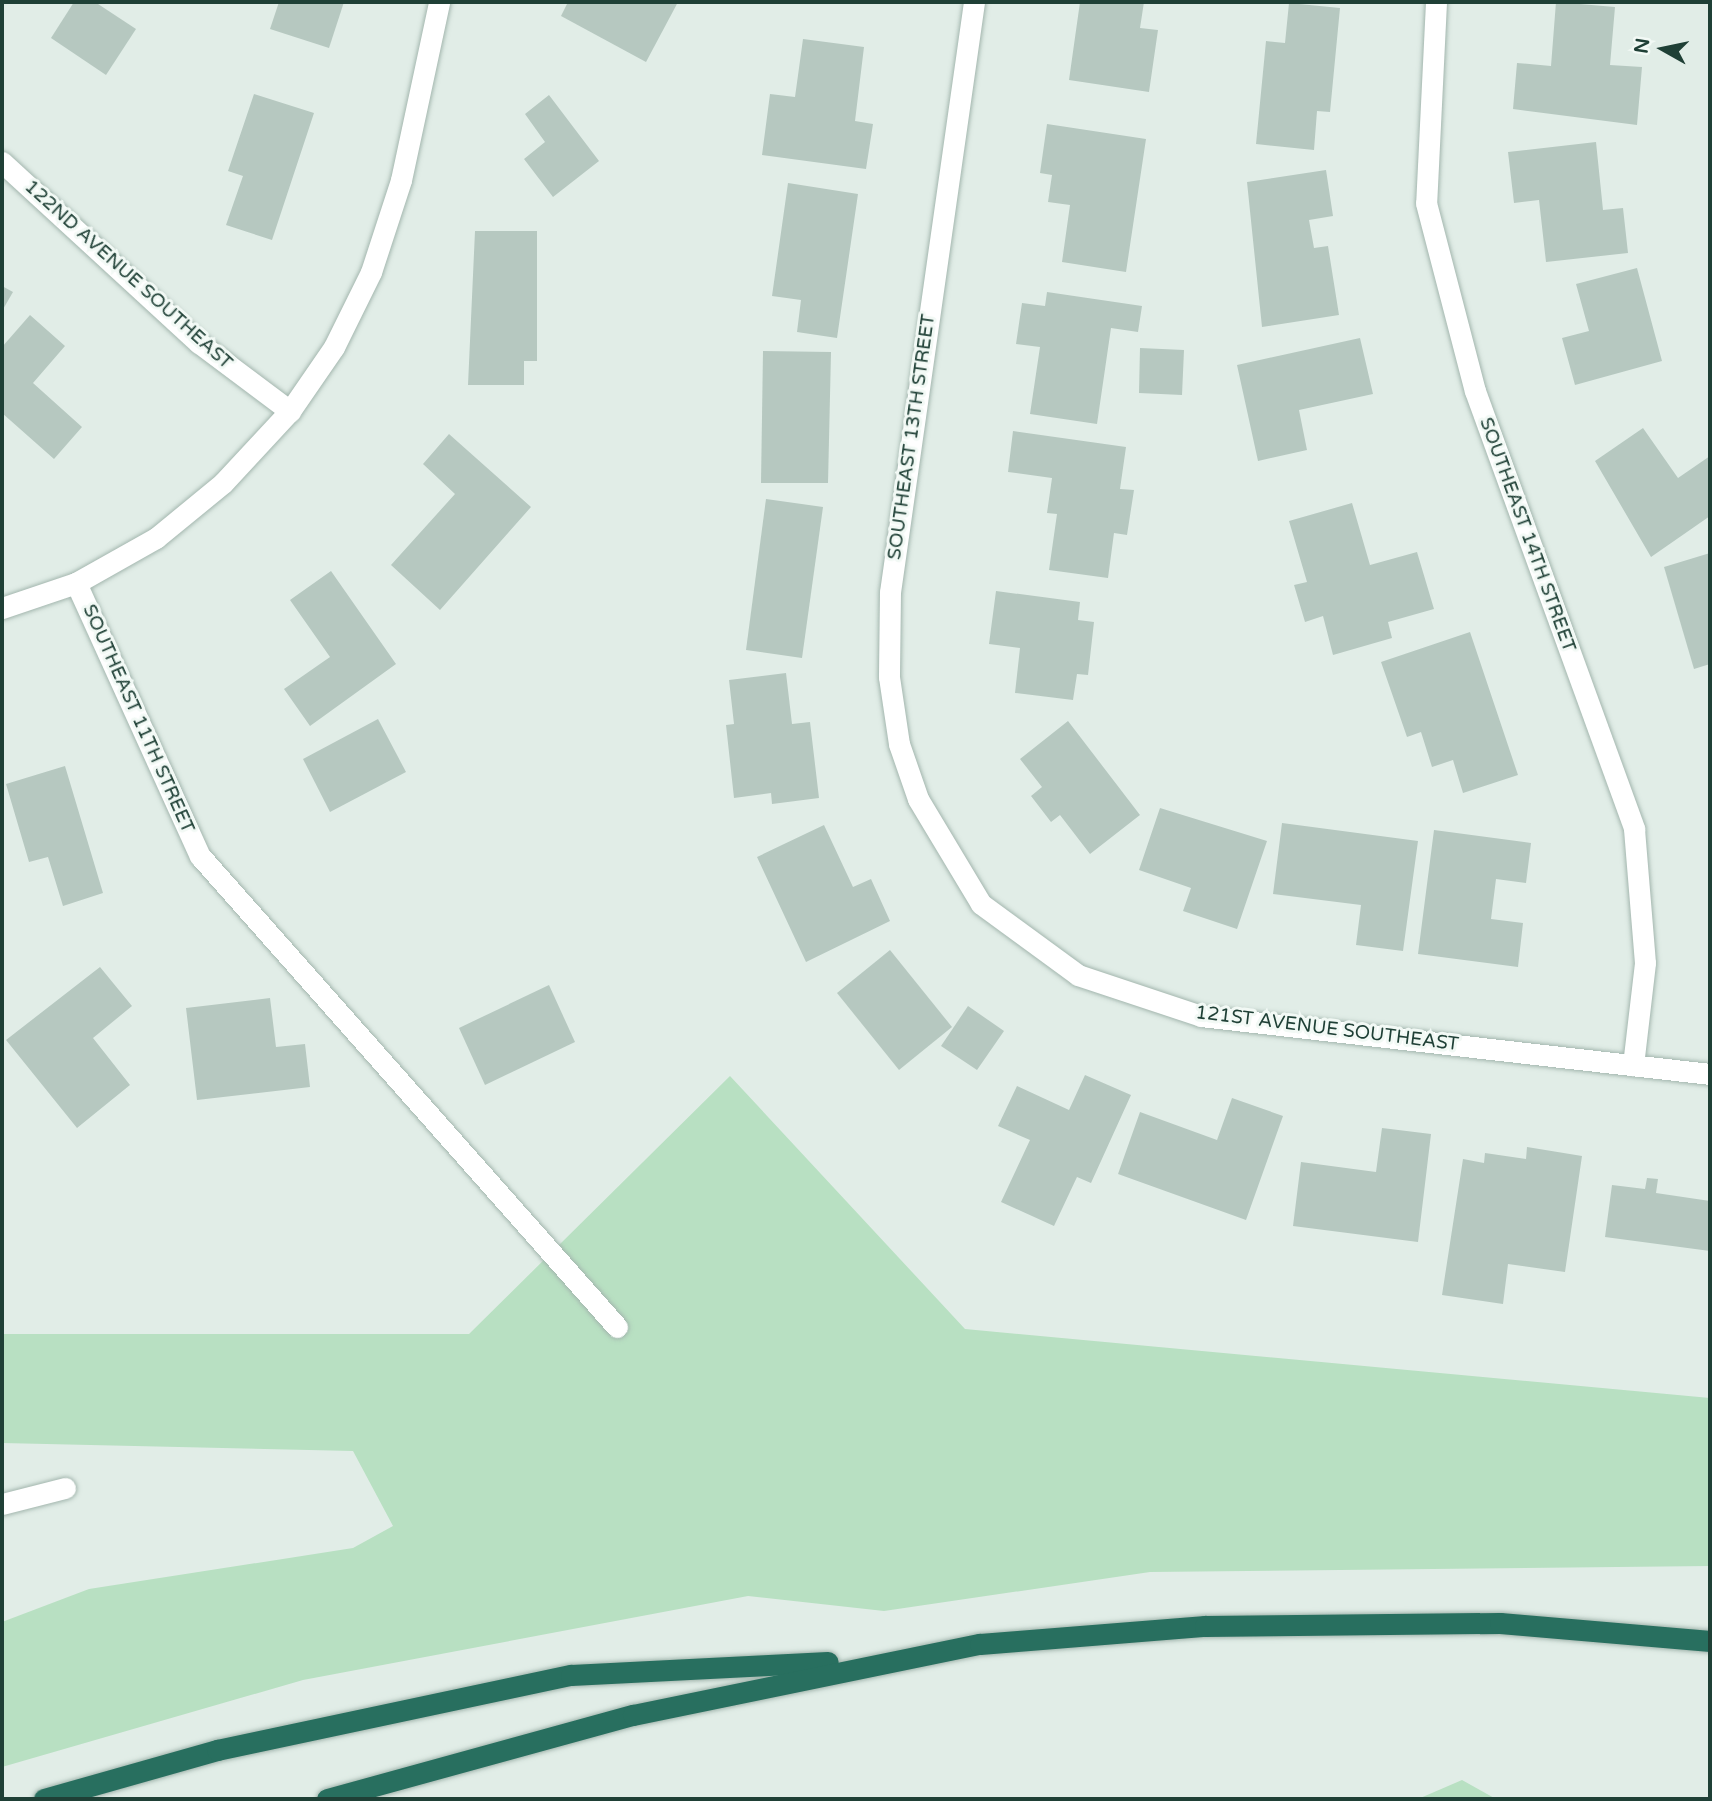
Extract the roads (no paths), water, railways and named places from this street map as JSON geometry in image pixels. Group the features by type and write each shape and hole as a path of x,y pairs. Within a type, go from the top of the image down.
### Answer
{"highway":[{"path":"327,1799 633,1715 890,1659 980,1644 1205,1626 1500,1623 1710,1641"},
{"path":"44,1799 217,1750 571,1675 890,1659"}],"street":[{"path":"2,608 76,583 156,538 223,483 290,411 334,347 372,272 401,180 439,2"},
{"name":"SOUTHEAST 13TH STREET","path":"952,862 918,799 899,744 889,677 890,592 974,2"},
{"name":"SOUTHEAST 14TH STREET","path":"1436,2 1426,203 1475,391 1634,829 1645,963 1633,1065"},
{"name":"122ND AVENUE SOUTHEAST","path":"2,162 199,343 290,411"},
{"name":"SOUTHEAST 11TH STREET","path":"76,583 200,856 617,1327"},
{"name":"121ST AVENUE SOUTHEAST","path":"952,862 981,904 1029,945 1078,975 1200,1016 1710,1074"},
{"path":"2,1504 65,1488"}]}
